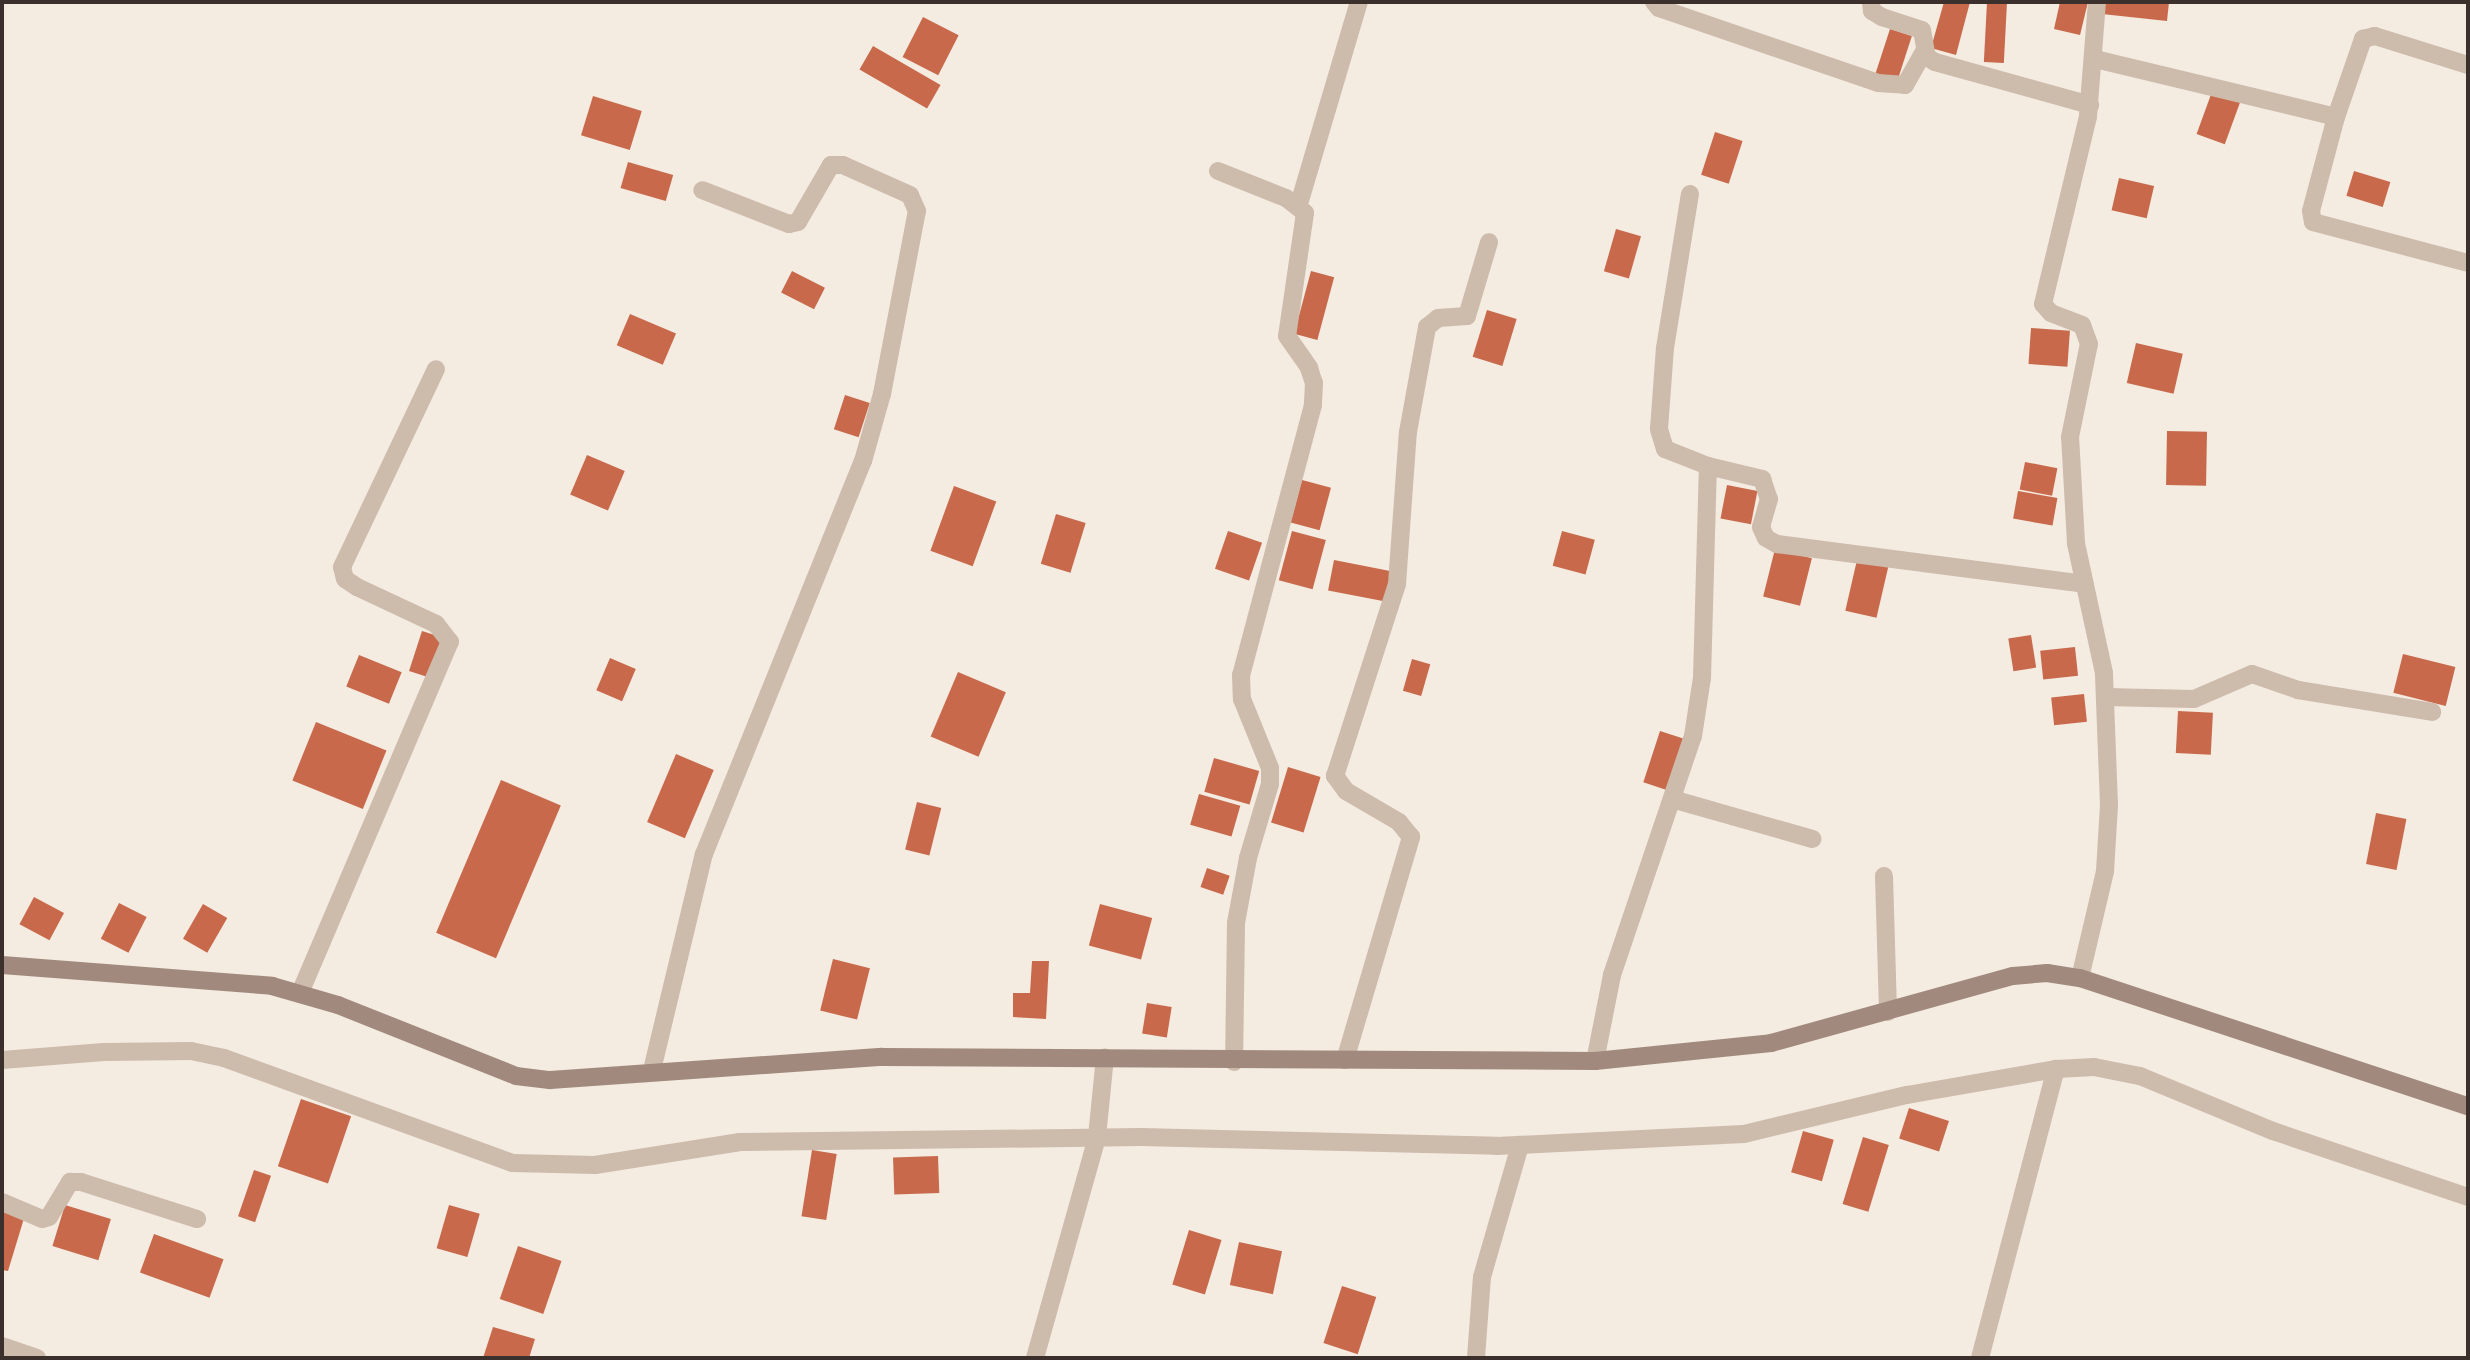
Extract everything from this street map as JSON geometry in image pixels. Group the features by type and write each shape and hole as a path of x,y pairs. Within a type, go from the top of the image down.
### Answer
{"main road":[{"path":"2,965 227,979 300,993 516,1076 550,1080 652,1070 882,1057 1105,1057 1234,1062 1595,1061 1731,1050 1888,1012 2013,976 2047,973 2080,978 2468,1106"}],"street":[{"path":"1234,1062 1236,923 1248,858 1270,785 1270,768 1242,699 1241,675 1313,405 1309,368 1287,336 1306,226 1299,204 1359,2"},
{"path":"1654,2 1659,8 1878,83 1905,85 1925,50 1922,30 1882,17 1872,11 1871,2"},
{"path":"2080,978 2105,871 2109,805 2105,696 2076,543 2070,437 2089,344 2082,325 2051,313 2043,304 2090,105 2097,2"},
{"path":"2468,65 2375,36 2363,39 2336,117 2311,211 2314,222 2468,263"},
{"path":"1925,50 1943,65 2090,105"},
{"path":"2095,59 2336,117"},
{"path":"652,1070 704,854 863,461 882,394 917,211 910,195 842,165 831,165 798,222 789,224 702,190"},
{"path":"1218,171 1299,204"},
{"path":"1690,194 1665,348 1659,429 1665,449 1709,466 1762,479 1769,499 1761,527 1766,538 1777,544 2084,584"},
{"path":"1345,1060 1411,837 1399,822 1346,791 1335,776 1397,584 1408,432 1427,327 1437,318 1467,316 1489,243"},
{"path":"300,993 450,642 436,624 345,579 342,567 436,369"},
{"path":"1595,1061 1612,975 1693,736 1702,678 1709,466"},
{"path":"2105,696 2194,699 2252,674 2298,690 2432,712"},
{"path":"1672,799 1812,839"},
{"path":"1884,876 1888,1012"},
{"path":"2,1060 104,1052 191,1051 224,1058 513,1163 595,1165 740,1142 1097,1137 1520,1145 1744,1134 1907,1095 2056,1069 2094,1067 2140,1076 2273,1131 2468,1197"},
{"path":"1035,1358 1097,1137 1105,1057"},
{"path":"1980,1358 2056,1069"},
{"path":"1476,1358 1482,1277 1520,1145"},
{"path":"2,1202 42,1219 49,1217 70,1182 80,1182 197,1219"},
{"path":"2,1346 37,1358"}],"building":[{"path":"1944,2 1970,2 1956,55 1931,48"},
{"path":"1987,2 2007,3 2004,63 1984,62"},
{"path":"2060,2 2088,2 2080,35 2054,29"},
{"path":"2103,2 2169,2 2167,21 2102,14"},
{"path":"923,17 959,35 938,75 903,57"},
{"path":"1890,29 1912,36 1897,83 1875,76"},
{"path":"873,46 941,85 927,108 860,69"},
{"path":"2213,89 2241,99 2225,144 2197,134"},
{"path":"593,96 642,111 630,150 581,135"},
{"path":"1715,132 1743,141 1729,184 1701,175"},
{"path":"628,162 673,175 666,201 621,188"},
{"path":"2354,171 2390,182 2383,207 2346,196"},
{"path":"2119,178 2154,186 2147,218 2112,210"},
{"path":"1616,229 1641,236 1629,278 1604,271"},
{"path":"792,271 825,288 814,309 781,292"},
{"path":"1311,271 1334,277 1317,340 1294,334"},
{"path":"1487,310 1517,319 1502,366 1473,357"},
{"path":"630,314 676,334 663,365 617,345"},
{"path":"2031,328 2070,331 2067,367 2028,364"},
{"path":"2136,343 2183,354 2174,394 2127,383"},
{"path":"845,395 870,403 859,437 834,429"},
{"path":"2167,431 2207,432 2206,486 2166,485"},
{"path":"587,455 625,471 608,511 570,495"},
{"path":"2025,462 2057,468 2052,496 2020,489"},
{"path":"1302,480 1331,488 1320,530 1291,523"},
{"path":"1727,485 1757,491 1751,524 1721,518"},
{"path":"954,486 996,501 973,566 930,551"},
{"path":"2018,491 2057,498 2053,526 2013,519"},
{"path":"1056,514 1086,523 1070,573 1041,564"},
{"path":"1228,531 1262,543 1249,581 1215,569"},
{"path":"1292,531 1326,540 1313,589 1279,580"},
{"path":"1562,531 1595,540 1586,575 1553,566"},
{"path":"1775,549 1812,558 1800,606 1763,597"},
{"path":"1334,560 1394,572 1388,602 1328,590"},
{"path":"1857,560 1888,567 1876,618 1845,611"},
{"path":"422,631 444,638 431,678 409,671"},
{"path":"2031,635 2036,668 2013,671 2008,639"},
{"path":"2075,647 2078,676 2043,679 2040,651"},
{"path":"2403,654 2455,667 2446,706 2393,693"},
{"path":"359,655 402,672 389,704 346,687"},
{"path":"610,658 636,669 622,701 596,690"},
{"path":"1412,659 1430,664 1421,696 1403,691"},
{"path":"958,672 1006,692 979,757 931,736"},
{"path":"2084,694 2087,722 2054,725 2051,697"},
{"path":"2178,711 2213,713 2211,755 2176,753"},
{"path":"316,722 386,750 363,809 292,780"},
{"path":"1660,731 1685,739 1668,790 1643,782"},
{"path":"676,754 714,770 685,838 647,822"},
{"path":"1214,758 1259,771 1250,805 1204,792"},
{"path":"1288,767 1321,777 1304,832 1271,822"},
{"path":"501,780 561,805 496,958 436,933"},
{"path":"1199,794 1240,806 1232,837 1190,825"},
{"path":"917,802 941,808 929,856 905,850"},
{"path":"2376,813 2406,819 2397,870 2366,864"},
{"path":"1207,868 1230,876 1223,895 1200,887"},
{"path":"34,897 64,913 49,940 19,924"},
{"path":"119,903 147,917 128,953 101,939"},
{"path":"203,904 227,918 207,953 183,939"},
{"path":"1100,904 1152,918 1141,960 1089,946"},
{"path":"833,959 870,968 857,1020 820,1010"},
{"path":"1032,961 1049,961 1046,1019 1013,1017 1013,993 1030,993"},
{"path":"1147,1003 1172,1007 1167,1038 1142,1034"},
{"path":"301,1099 351,1116 328,1183 278,1166"},
{"path":"1909,1108 1949,1121 1939,1151 1899,1138"},
{"path":"1803,1131 1834,1140 1822,1181 1791,1172"},
{"path":"1863,1137 1889,1145 1868,1212 1843,1204"},
{"path":"812,1150 837,1154 826,1220 802,1216"},
{"path":"938,1156 939,1193 894,1195 893,1158"},
{"path":"254,1170 271,1176 255,1222 238,1216"},
{"path":"65,1205 111,1219 98,1260 52,1246"},
{"path":"449,1205 480,1214 467,1257 437,1248"},
{"path":"2,1208 25,1215 8,1271 2,1270"},
{"path":"1189,1230 1222,1240 1205,1294 1172,1285"},
{"path":"154,1234 224,1259 210,1298 140,1273"},
{"path":"1239,1242 1282,1251 1273,1294 1230,1285"},
{"path":"518,1246 561,1261 543,1314 500,1299"},
{"path":"1342,1286 1376,1297 1358,1354 1323,1343"},
{"path":"493,1327 535,1339 529,1358 483,1358"}]}
